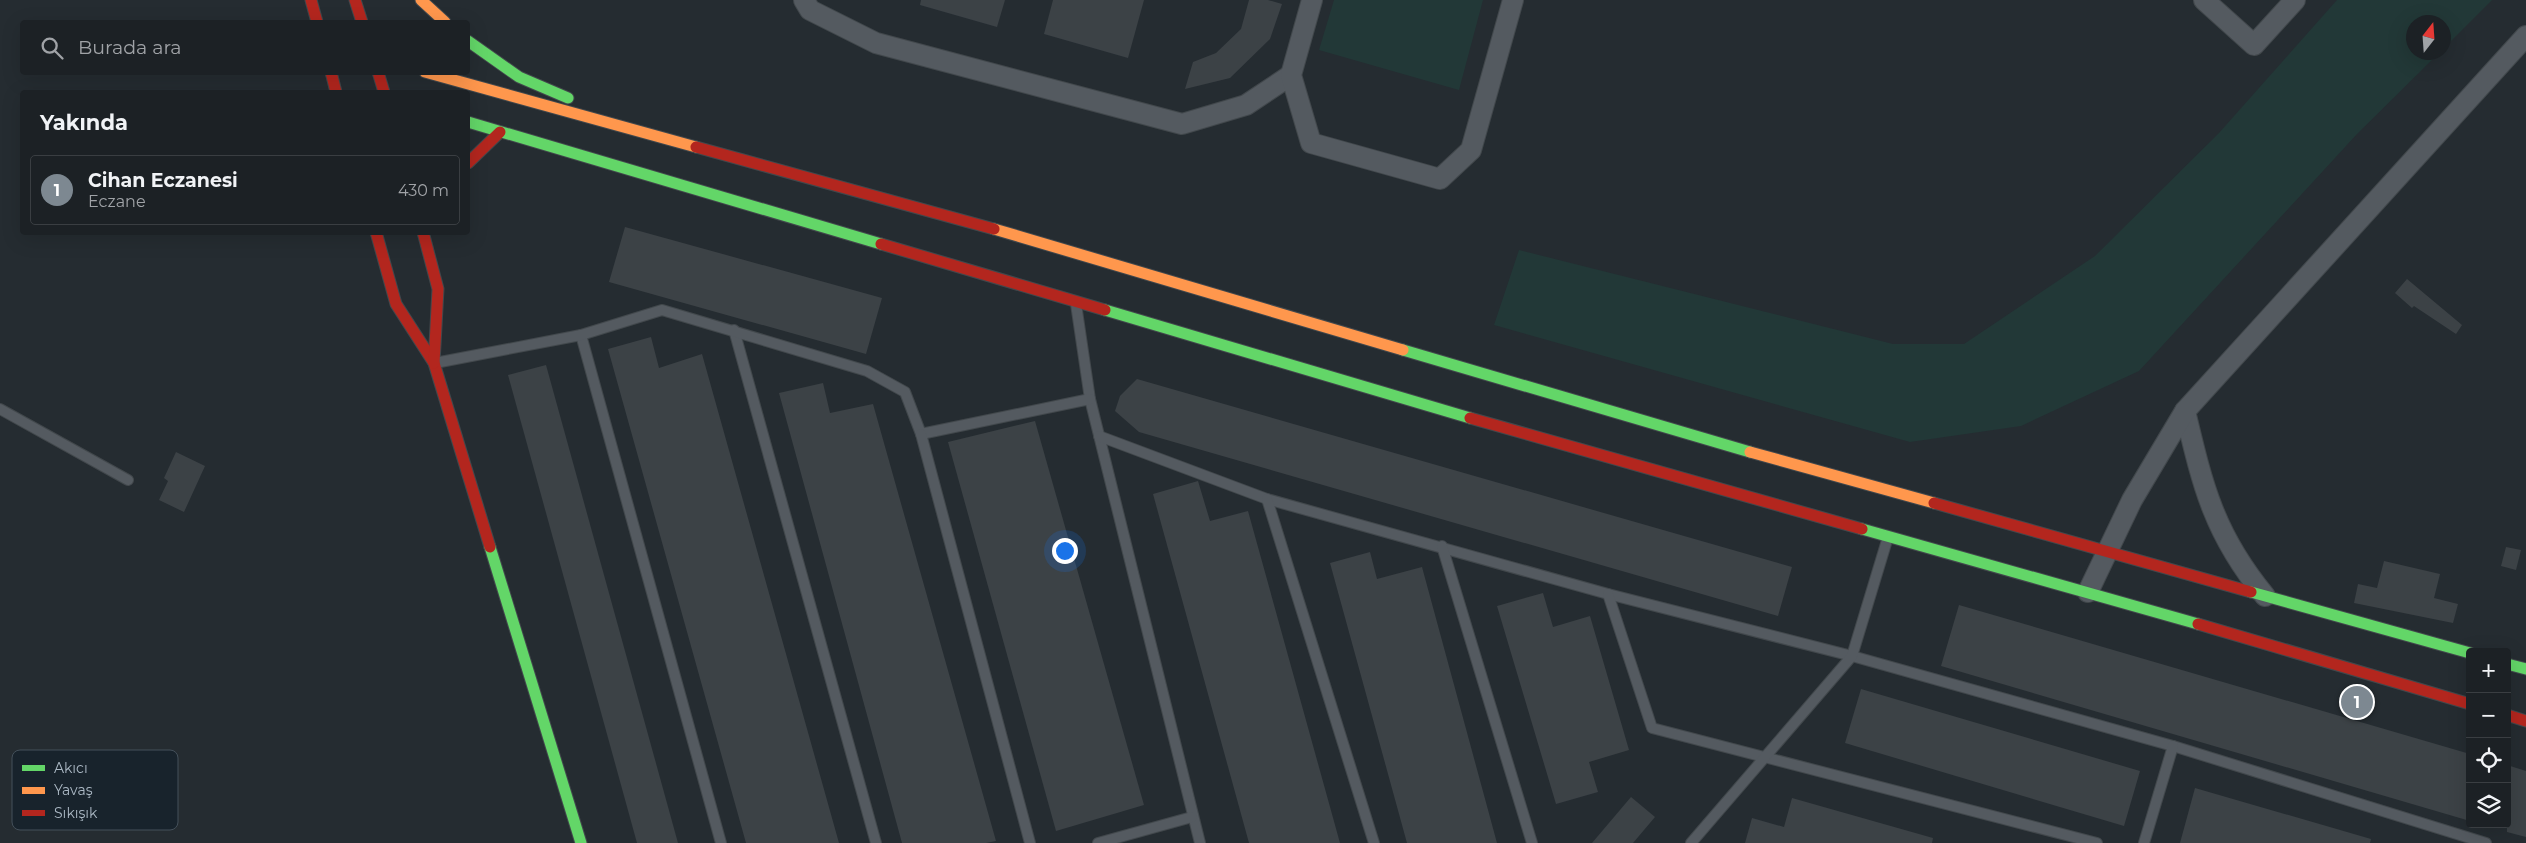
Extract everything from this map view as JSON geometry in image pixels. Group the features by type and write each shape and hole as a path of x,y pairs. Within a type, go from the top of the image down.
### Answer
{"street":[{"path":"310,0 316,20"},
{"path":"355,0 361,20"},
{"path":"422,0 443,20"},
{"path":"804,0 810,10 876,43 1182,124 1246,105 1291,75"},
{"path":"1312,0 1291,75 1311,142 1440,179 1471,150 1513,0"},
{"path":"2204,0 2254,45 2295,0"},
{"path":"2088,592 2137,491 2185,411 2526,36"},
{"path":"470,42 519,77 656,138"},
{"path":"332,75 336,90"},
{"path":"379,75 383,90"},
{"path":"436,75 656,138 1011,234 1669,429 2466,652"},
{"path":"470,123 1540,439 2088,592 2466,703"},
{"path":"470,161 500,132"},
{"path":"377,235 396,304 434,363 581,843"},
{"path":"424,235 438,289 434,363"},
{"path":"2185,411 2197,466 2213,514 2236,557 2265,596"},
{"path":"2511,665 2526,669"},
{"path":"2511,716 2526,721"}],"lane":[{"path":"1075,302 1090,399 1192,817 1200,843"},
{"path":"434,363 581,335 662,310 867,371 905,392 921,434 1030,843"},
{"path":"734,330 876,843"},
{"path":"581,335 721,843"},
{"path":"921,434 1090,399"},
{"path":"0,409 128,480"},
{"path":"1099,436 1267,499 1442,546 1608,594 1852,656 2173,746 2486,843"},
{"path":"1267,499 1374,843"},
{"path":"1691,843 1852,656 1888,537"},
{"path":"1442,546 1532,843"},
{"path":"1608,594 1652,728 2097,843"},
{"path":"2144,843 2173,746"},
{"path":"1098,843 1192,817"}],"green space":[{"path":"1334,0 1483,0 1459,90 1319,50"},
{"path":"2337,0 2492,0 2451,41 2451,15 2406,15 2406,60 2432,60 2357,134 2139,371 2021,426 1910,442 1494,325 1519,250 1893,344 1964,344 2095,256 2219,133"}],"building":[{"path":"921,0 1005,0 997,27 920,5"},
{"path":"1053,0 1144,0 1128,58 1044,34"},
{"path":"1249,0 1268,0 1282,4 1270,39 1230,78 1185,89 1193,62 1216,53 1241,29"},
{"path":"625,227 882,298 866,354 609,282"},
{"path":"2407,279 2462,325 2456,334 2414,306 2412,308 2395,293"},
{"path":"651,337 659,368 702,354 839,843 746,843 608,349"},
{"path":"546,365 678,843 637,843 508,375"},
{"path":"1137,379 1792,567 1778,616 1139,432 1115,411 1120,396"},
{"path":"823,383 830,413 873,404 996,841 986,843 902,843 779,393"},
{"path":"1035,421 1144,805 1056,831 948,442"},
{"path":"176,452 205,466 184,512 159,500 168,481 164,478"},
{"path":"1198,481 1210,521 1248,511 1340,843 1249,843 1153,494"},
{"path":"2506,547 2521,550 2516,570 2501,566"},
{"path":"1370,552 1377,579 1422,567 1497,843 1407,843 1330,563"},
{"path":"2384,561 2440,574 2434,598 2458,604 2453,623 2354,603 2358,584 2377,588"},
{"path":"1543,593 1553,627 1590,616 1629,750 1589,762 1598,792 1556,804 1497,606"},
{"path":"1959,605 2466,753 2466,820 1941,666"},
{"path":"1861,689 2140,771 2124,826 1845,743"},
{"path":"2511,766 2526,771 2526,837 2507,832 2507,828 2511,828"},
{"path":"2195,788 2371,839 2370,843 2180,843"},
{"path":"1631,797 1655,817 1633,843 1592,843"},
{"path":"1792,798 1933,838 1932,843 1745,843 1752,818 1784,827"}],"traffic: fast":[{"path":"470,42 519,77 568,98"},
{"path":"470,123 881,244"},
{"path":"1105,310 1470,418"},
{"path":"1403,350 1750,452"},
{"path":"1862,529 2198,624"},
{"path":"490,547 581,843"},
{"path":"2251,592 2466,652"},
{"path":"2511,665 2526,669"}],"traffic: slow":[{"path":"421,0 443,20"},
{"path":"436,75 696,147"},
{"path":"994,229 1403,350"},
{"path":"1750,452 1934,503"}],"traffic: jam":[{"path":"311,0 316,20"},
{"path":"355,0 361,20"},
{"path":"332,75 336,90"},
{"path":"379,75 383,90"},
{"path":"470,161 500,132"},
{"path":"696,147 994,229"},
{"path":"377,235 396,304 434,363 490,547"},
{"path":"424,235 438,289 434,363"},
{"path":"881,244 1105,310"},
{"path":"1470,418 1862,529"},
{"path":"1934,503 2251,592"},
{"path":"2198,624 2466,703"},
{"path":"2511,716 2526,721"}],"place":[{"name":"Cihan Eczanesi","path":"2357,702"}]}
